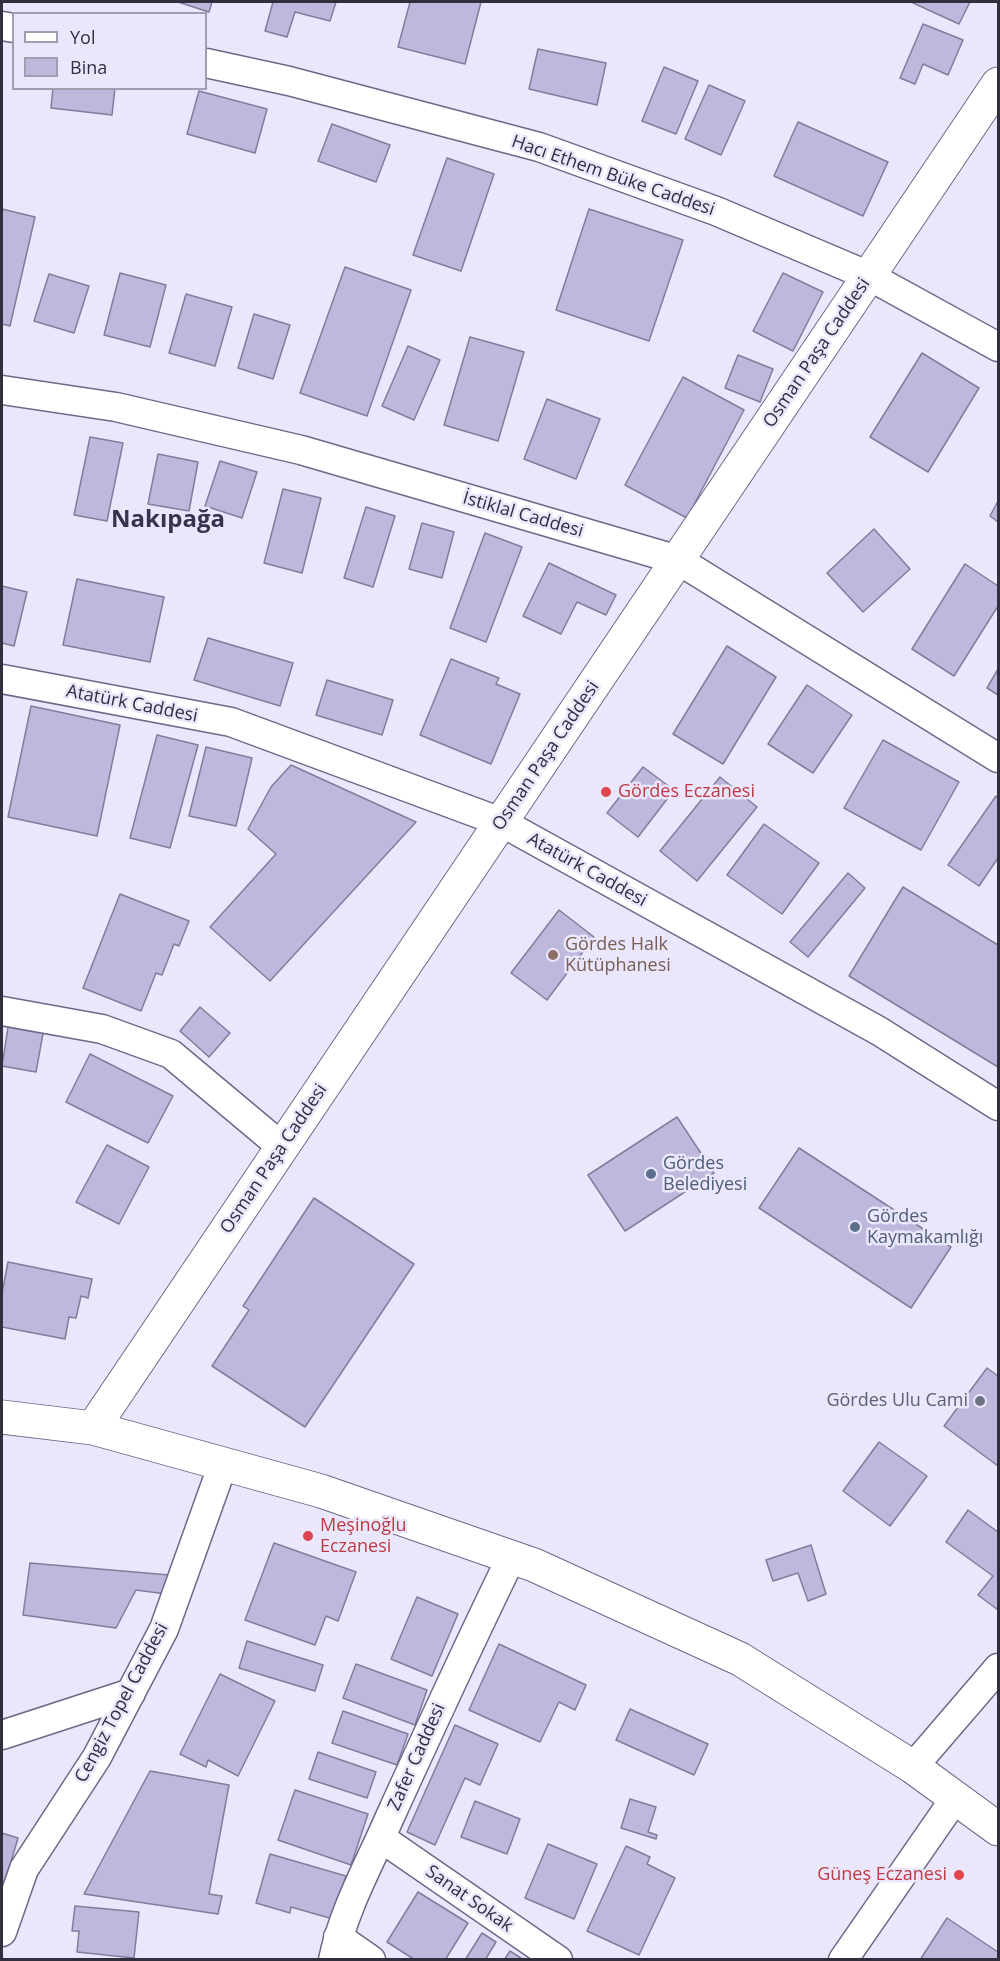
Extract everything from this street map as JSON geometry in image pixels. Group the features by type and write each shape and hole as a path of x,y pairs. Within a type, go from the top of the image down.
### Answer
{"main road":[{"name":"Osman Paşa Caddesi","path":"93,1428 999,84"},
{"path":"2,1417 93,1428 321,1491 534,1565 740,1659 913,1767 999,1829"}],"street":[{"name":"Hacı Ethem Büke Caddesi","path":"207,63 289,81 539,147 716,211 869,276 999,347"},
{"name":"İstiklal Caddesi","path":"2,390 116,407 301,450 678,560 999,758"},
{"name":"Atatürk Caddesi","path":"2,679 231,722 501,822 879,1031 999,1106"},
{"path":"2,1011 102,1029 171,1054 282,1147"},
{"name":"Cengiz Topel Caddesi","path":"2,1932 24,1869 97,1757 164,1629 223,1464"},
{"name":"Zafer Caddesi","path":"335,1948 456,1670 511,1558"},
{"path":"913,1767 999,1668"},
{"path":"2,1735 131,1693"},
{"path":"843,1959 956,1797"},
{"name":"Sanat Sokak","path":"381,1838 558,1959"},
{"path":"335,1948 371,1959"}],"building":[{"path":"178,2 212,2 209,12"},
{"path":"273,2 336,2 330,21 295,12 287,37 265,31"},
{"path":"410,2 481,2 465,64 398,47"},
{"path":"911,2 970,2 959,24"},
{"path":"923,24 963,40 948,75 923,64 915,84 900,78"},
{"path":"538,49 606,63 597,105 529,89"},
{"path":"664,67 698,81 676,134 642,121"},
{"path":"709,85 745,101 721,155 685,139"},
{"path":"53,90 115,90 112,115 51,108"},
{"path":"199,91 267,109 255,153 187,134"},
{"path":"798,122 888,162 863,216 774,176"},
{"path":"332,124 390,145 376,182 318,161"},
{"path":"447,158 494,174 461,271 413,255"},
{"path":"2,209 35,217 10,326 2,324"},
{"path":"589,209 683,240 649,341 556,310"},
{"path":"345,267 411,290 367,416 300,393"},
{"path":"120,273 166,285 150,347 104,335"},
{"path":"783,273 823,292 793,351 753,331"},
{"path":"49,274 89,286 74,333 34,321"},
{"path":"186,294 232,307 215,366 169,353"},
{"path":"254,314 290,325 273,379 238,368"},
{"path":"470,337 524,352 498,441 444,425"},
{"path":"408,346 440,360 414,420 382,406"},
{"path":"922,353 979,388 928,472 870,437"},
{"path":"738,355 773,369 760,402 725,388"},
{"path":"683,377 744,410 687,518 625,485"},
{"path":"547,399 600,419 576,479 524,459"},
{"path":"90,437 123,443 107,521 74,515"},
{"path":"158,454 198,462 189,511 148,504"},
{"path":"220,461 257,472 242,518 205,506"},
{"path":"283,489 321,498 302,573 264,563"},
{"path":"998,501 998,522 990,516"},
{"path":"366,507 395,516 373,587 344,578"},
{"path":"422,523 454,532 442,578 409,569"},
{"path":"874,529 910,569 863,612 827,573"},
{"path":"485,533 522,547 486,642 450,628"},
{"path":"549,563 616,595 606,615 577,602 561,634 523,616"},
{"path":"965,564 998,586 998,606 954,676 912,649"},
{"path":"77,579 164,597 150,662 63,645"},
{"path":"2,586 27,592 14,646 2,643"},
{"path":"208,638 293,663 280,706 194,680"},
{"path":"727,646 776,677 723,764 673,734"},
{"path":"451,659 499,678 496,684 520,694 491,764 420,735"},
{"path":"998,669 998,695 987,688"},
{"path":"327,680 393,700 382,735 316,715"},
{"path":"807,685 852,715 813,773 768,744"},
{"path":"31,706 120,725 97,836 8,817"},
{"path":"157,735 198,745 170,848 130,838"},
{"path":"883,740 959,782 921,850 844,808"},
{"path":"206,747 252,758 236,826 189,816"},
{"path":"291,765 416,822 270,981 210,927 276,854 248,829 271,787"},
{"path":"643,767 674,790 638,837 607,813"},
{"path":"720,777 757,807 697,881 660,851"},
{"path":"996,796 998,798 998,858 979,886 948,865"},
{"path":"764,824 819,863 782,914 727,875"},
{"path":"848,873 865,888 808,957 790,942"},
{"path":"903,887 998,945 998,1067 849,976"},
{"path":"120,894 189,921 179,946 174,944 162,975 156,973 141,1011 83,988"},
{"name":"Gördes Halk Kütüphanesi","path":"559,910 594,937 547,1000 511,973"},
{"path":"200,1007 230,1033 209,1057 180,1031"},
{"path":"9,1021 44,1028 36,1072 2,1066"},
{"path":"90,1054 173,1096 148,1143 66,1102"},
{"name":"Gördes Belediyesi","path":"677,1117 714,1173 625,1231 588,1175"},
{"path":"107,1145 149,1167 119,1224 76,1202"},
{"name":"Gördes Kaymakamlığı","path":"799,1148 951,1247 911,1308 759,1208"},
{"path":"314,1198 414,1264 305,1427 212,1366 249,1310 243,1306"},
{"path":"8,1262 92,1279 88,1298 81,1296 76,1318 69,1317 65,1339 2,1327 2,1293"},
{"name":"Gördes Ulu Cami","path":"987,1368 998,1376 998,1466 944,1426"},
{"path":"879,1442 927,1476 890,1526 843,1491"},
{"path":"968,1510 998,1532 998,1610 978,1595 993,1576 946,1542"},
{"path":"274,1543 356,1572 338,1621 326,1616 315,1645 245,1620"},
{"path":"811,1545 826,1594 808,1601 798,1573 773,1581 766,1560"},
{"path":"30,1563 169,1575 166,1594 136,1590 116,1628 23,1615"},
{"path":"417,1597 458,1614 432,1676 391,1659"},
{"path":"247,1641 323,1665 315,1691 239,1668"},
{"path":"499,1644 586,1685 575,1710 559,1702 540,1742 469,1710"},
{"path":"356,1664 427,1690 415,1725 343,1698"},
{"path":"220,1674 275,1701 238,1776 208,1760 206,1767 180,1754"},
{"path":"630,1709 708,1744 694,1775 616,1740"},
{"path":"343,1711 408,1734 397,1765 332,1743"},
{"path":"455,1725 498,1744 480,1785 465,1778 435,1845 407,1832"},
{"path":"318,1752 376,1772 367,1798 309,1779"},
{"path":"150,1771 229,1785 209,1894 222,1896 218,1914 84,1894"},
{"path":"295,1790 368,1814 351,1865 278,1840"},
{"path":"630,1799 656,1807 648,1832 657,1835 656,1839 621,1828"},
{"path":"475,1801 520,1819 507,1854 461,1837"},
{"path":"2,1833 18,1838 2,1892"},
{"path":"548,1844 597,1864 574,1919 525,1898"},
{"path":"626,1846 650,1857 647,1864 675,1878 639,1955 587,1931"},
{"path":"270,1854 346,1876 333,1919 291,1907 290,1913 256,1903"},
{"path":"418,1892 468,1923 445,1960 415,1960 387,1942"},
{"path":"75,1906 139,1912 134,1958 77,1952 79,1931 72,1931"},
{"path":"947,1918 998,1952 998,1960 920,1960"},
{"path":"482,1933 496,1942 485,1960 465,1960"},
{"path":"510,1951 524,1960 504,1960"}],"place":[{"name":"Gördes Eczanesi","path":"606,792"},
{"name":"Gördes Halk Kütüphanesi","path":"553,955"},
{"name":"Gördes Belediyesi","path":"651,1174"},
{"name":"Gördes Kaymakamlığı","path":"855,1227"},
{"name":"Gördes Ulu Cami","path":"980,1401"},
{"name":"Meşinoğlu Eczanesi","path":"308,1536"},
{"name":"Güneş Eczanesi","path":"959,1875"}],"district":[{"name":"Nakıpağa","path":"168,520"}]}
